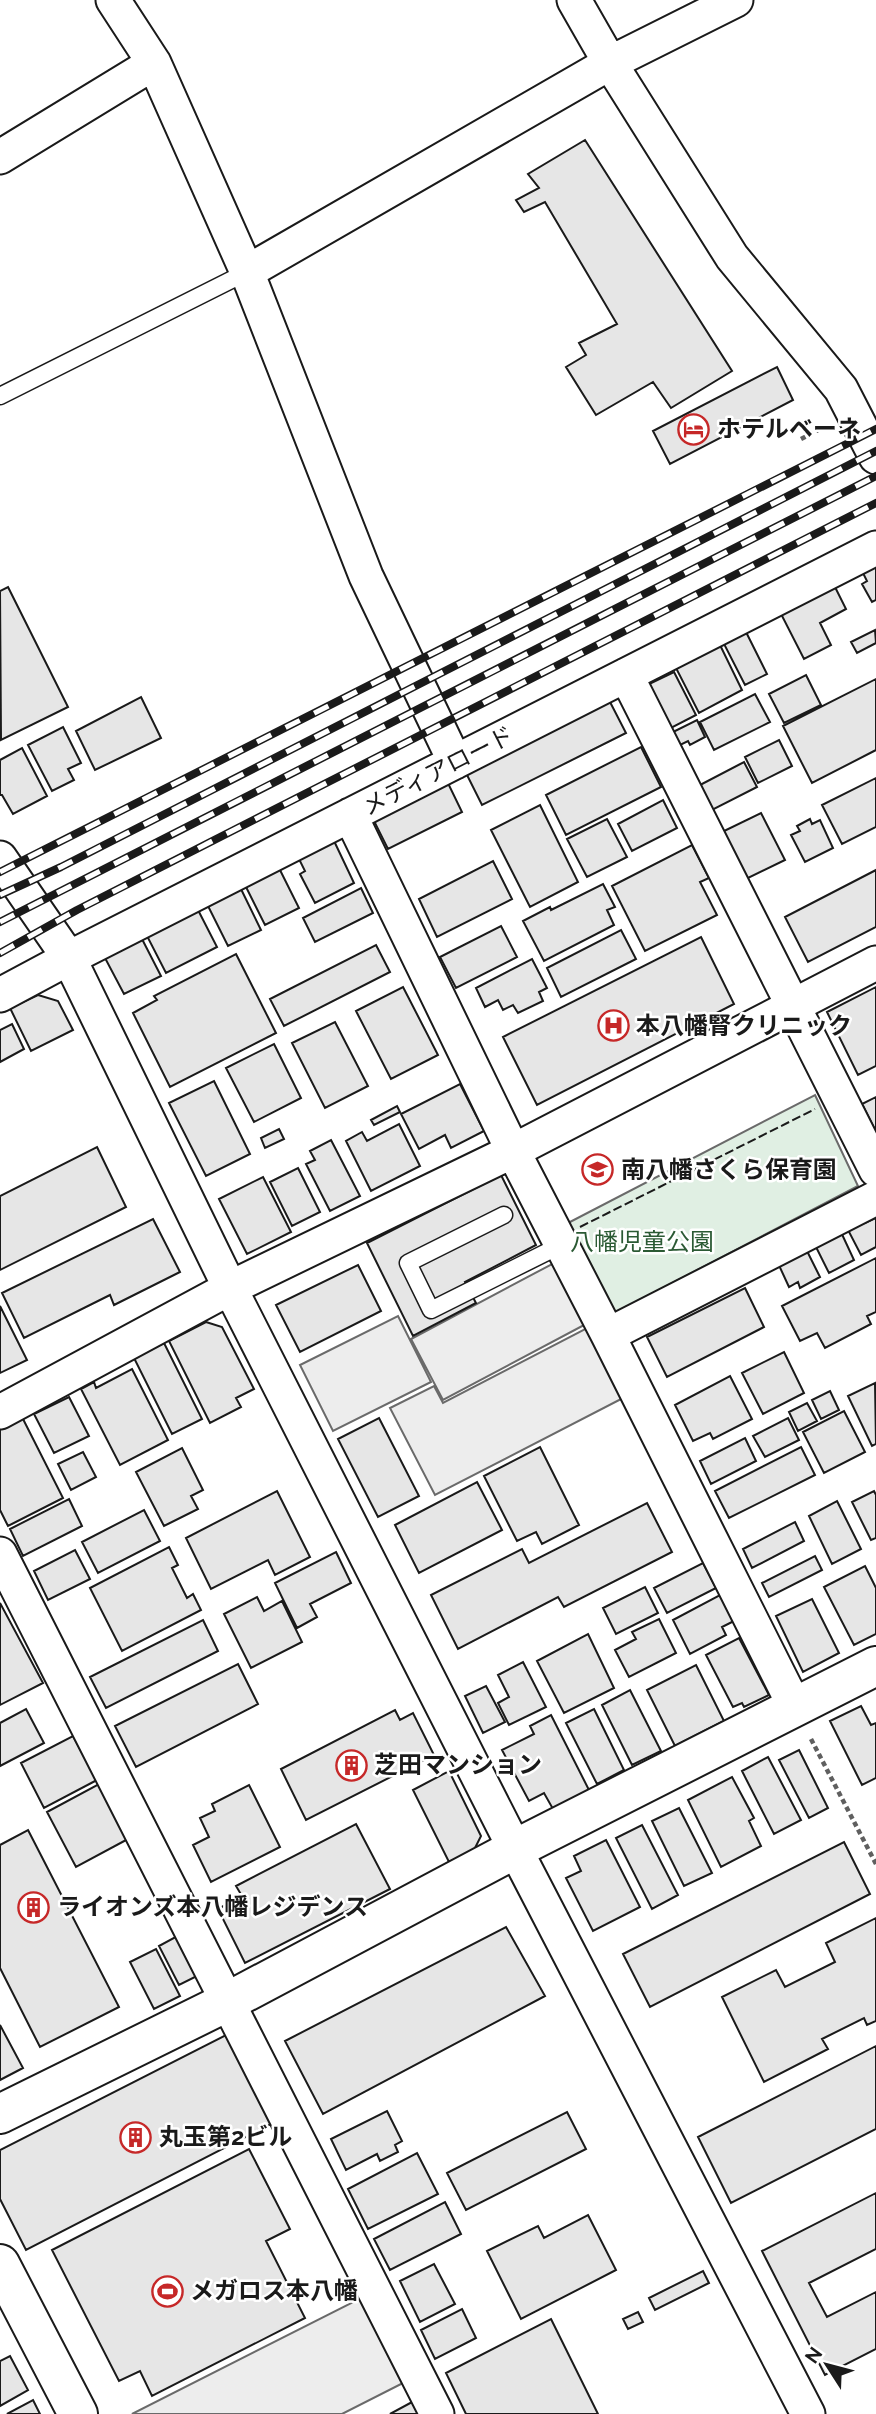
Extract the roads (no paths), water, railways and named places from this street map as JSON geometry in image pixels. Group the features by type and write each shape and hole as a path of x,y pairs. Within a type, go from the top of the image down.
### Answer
{"street":[{"path":"113,0 154,62 247,272 366,576 455,762"},
{"path":"574,0 610,63 732,257 841,389 876,457"},
{"path":"247,272 610,63 736,0"},
{"path":"0,157 154,62"},
{"name":"メディアロード","path":"0,995 876,548"},
{"path":"626,675 876,1170"},
{"path":"350,815 513,1152 795,1707"},
{"path":"0,858 69,958 230,1288 515,1849 808,2414"},
{"path":"0,1412 230,1288 513,1152 876,963"},
{"path":"608,1335 876,1198"},
{"path":"0,1554 437,2414"},
{"path":"0,2114 227,2002 515,1849 876,1667"},
{"path":"0,2264 78,2414"}],"lane":[{"path":"0,396 247,272"},
{"path":"504,1215 408,1263 431,1310 561,1245"}],"railway":[{"path":"0,872 876,429"},
{"path":"0,895 61,867 876,451"},
{"path":"0,922 876,476"},
{"path":"0,953 77,910 876,503"}],"place":[{"name":"ホテルベーネ","path":"694,429"},
{"name":"本八幡腎クリニック","path":"613,1026"},
{"name":"南八幡さくら保育園","path":"598,1170"},
{"name":"芝田マンション","path":"351,1765"},
{"name":"ライオンズ本八幡レジデンス","path":"34,1907"},
{"name":"丸玉第2ビル","path":"136,2137"},
{"name":"メガロス本八幡","path":"167,2291"}],"park label":[{"name":"八幡児童公園","path":"642,1242"}]}
